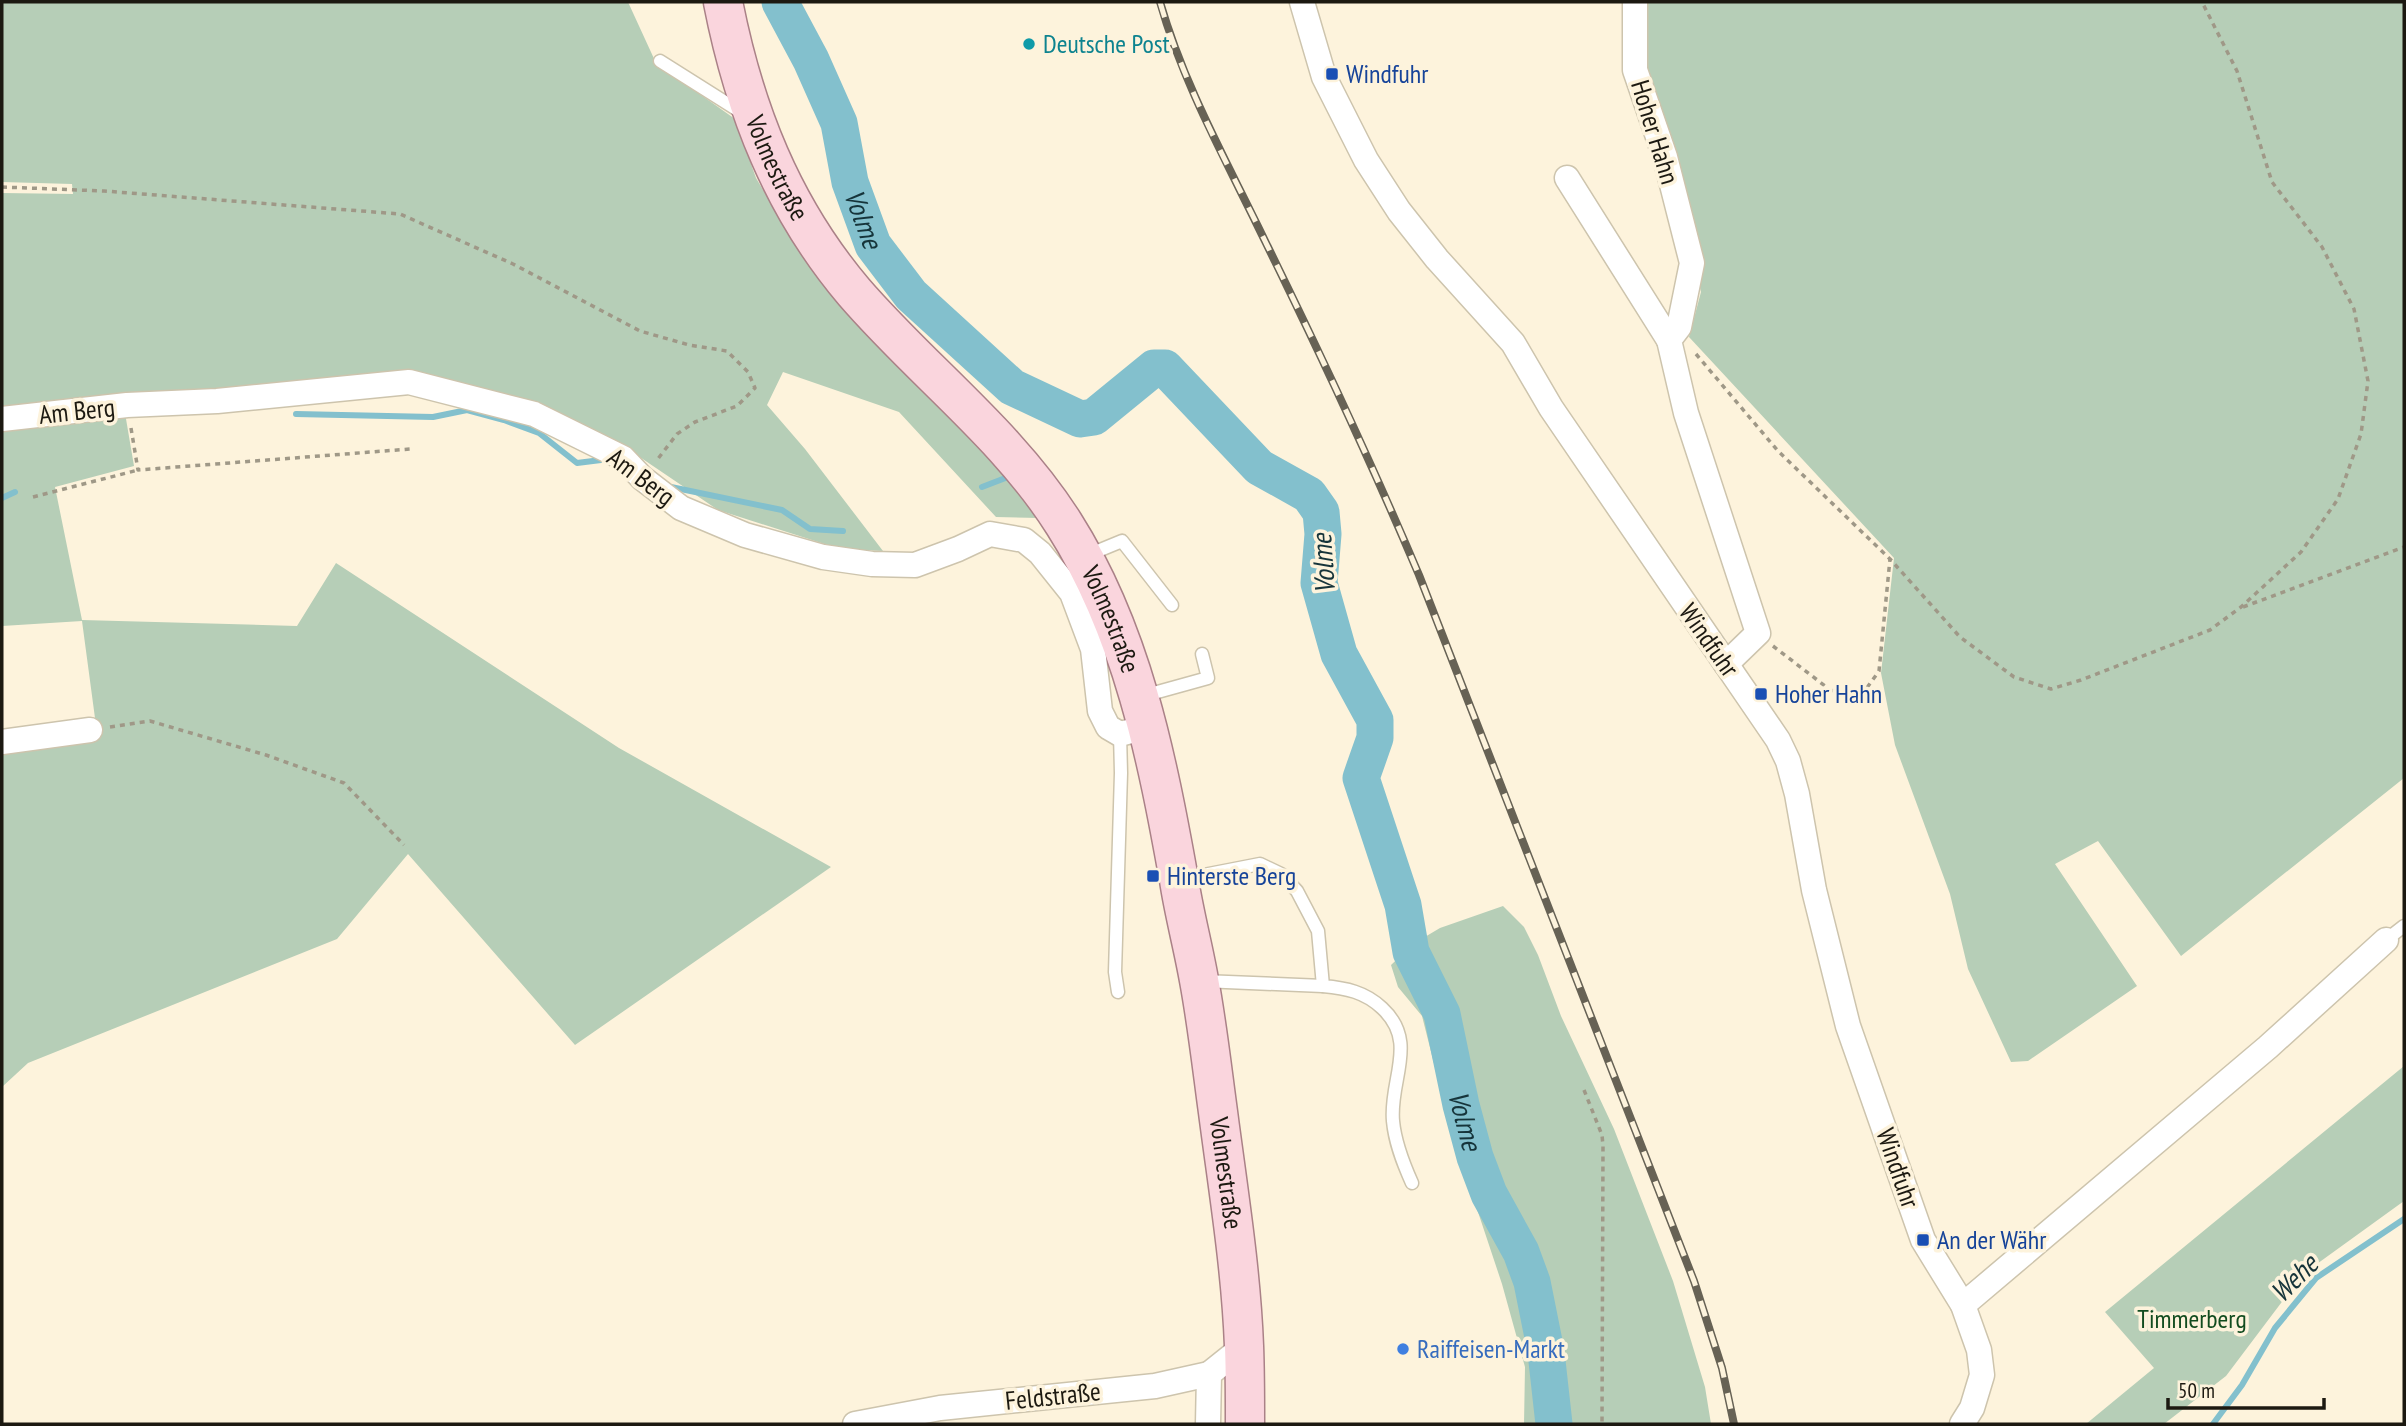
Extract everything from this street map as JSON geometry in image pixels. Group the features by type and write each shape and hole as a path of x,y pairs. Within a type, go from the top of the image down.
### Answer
{"main road":[{"name":"Volmestraße","path":"723,2 753,120 794,208 853,291 991,431 1036,484 1084,556 1119,631 1135,719 1179,880 1200,981 1235,1241 1244,1346 1245,1424"}],"street":[{"name":"Windfuhr","path":"1302,2 1324,77 1366,160 1399,211 1513,343 1551,408 1770,726 1788,761 1797,794 1814,890 1848,1026 1923,1240 1963,1305 1979,1350 1982,1375 1972,1408 1962,1424"},
{"name":"Hoher Hahn","path":"1635,2 1635,70 1665,157 1692,263 1679,327 1669,340"},
{"path":"1567,177 1669,340 1686,413 1758,634 1726,664"},
{"name":"Am Berg","path":"2,419 127,405 217,401 409,382 534,414 623,458 642,478 681,508 745,535 823,557 872,564 915,565 990,534 1024,540 1040,553 1072,593 1093,649 1100,711 1108,727 1135,719"},
{"path":"2,742 90,730"},
{"path":"1963,1305 2268,1046 2395,933"},
{"path":"1208,1424 1209,1374 1244,1346"},
{"name":"Feldstraße","path":"855,1424 940,1408 1155,1386 1209,1374"}],"lane":[{"path":"660,61 753,120"},
{"path":"1084,556 1122,541 1172,605"},
{"path":"1118,992 1115,972 1121,774 1135,719 1208,678 1202,654"},
{"path":"1179,880 1260,864 1281,874 1297,891 1318,931 1323,986"},
{"path":"1200,981 1349,989 1373,999 1393,1018 1399,1029 1401,1042 1393,1119 1399,1152 1412,1183"}],"path":[{"path":"1669,340 1695,352 1778,451 1890,559 1960,638 2014,677 2051,689 2210,630 2241,607 2301,552 2339,499 2361,435 2368,382 2354,309 2322,247 2272,182 2237,71 2202,2"},
{"path":"2,187 104,191 400,214 513,264 640,331 689,345 727,351 748,372 755,388 737,406 695,422 677,434 642,478"},
{"path":"127,405 138,470"},
{"path":"33,497 138,470 410,449"},
{"path":"2241,607 2404,547"},
{"path":"1758,634 1829,689 1856,703 1879,671 1890,559"},
{"path":"90,730 150,721 266,755 344,783 404,845"},
{"path":"1584,1090 1602,1135 1603,1146 1602,1424"}],"green space":[{"path":"2,2 628,2 656,63 735,119 756,178 799,250 857,325 973,436 1039,518 996,517 899,412 783,372 767,405 805,449 883,551 840,549 718,510 622,445 406,375 2,409 2,193 73,194 72,184 2,182"},
{"path":"1643,2 2404,2 2404,778 2181,956 2098,841 2055,864 2137,986 2028,1061 2011,1062 1968,969 1950,894 1895,745 1881,673 1894,558 1689,337 1701,292 1644,52"},
{"path":"125,413 134,466 55,487 82,620 297,626 336,563 619,748 831,867 575,1045 408,854 337,939 28,1063 2,1087 2,747 97,733 82,621 2,626 2,429"},
{"path":"1503,906 1524,927 1538,955 1561,1016 1614,1129 1673,1281 1705,1387 1711,1424 1524,1424 1525,1367 1502,1284 1451,1131 1422,1016 1398,987 1391,965 1413,944 1440,928"},
{"name":"Timmerberg","path":"2404,1066 2404,1201 2303,1274 2226,1376 2164,1424 2086,1424 2154,1368 2105,1312"}],"waterway":[{"name":"Volme","path":"780,2 811,60 839,123 850,182 873,245 911,295 1012,387 1080,419 1094,417 1154,368 1165,368 1259,467 1309,495 1321,512 1323,534 1319,583 1339,654 1375,720 1375,738 1361,778 1403,905 1411,952 1442,1014 1475,1157 1489,1194 1521,1252 1532,1282 1546,1352 1554,1424"},
{"path":"296,414 433,417 467,410 539,433 577,463 601,460"},
{"path":"982,487 1008,477"},
{"path":"671,487 782,510 810,529 843,531"},
{"path":"2,498 15,492"},
{"name":"Wehe","path":"2213,1424 2242,1385 2275,1328 2316,1278 2404,1219"}],"railway":[{"path":"1160,2 1194,94 1325,365 1419,575 1694,1281 1722,1368 1734,1424"}],"place":[{"name":"Deutsche Post","path":"1029,44"},
{"name":"Windfuhr","path":"1332,74"},
{"name":"Hoher Hahn","path":"1761,694"},
{"name":"Hinterste Berg","path":"1153,876"},
{"name":"An der Währ","path":"1923,1240"},
{"name":"Raiffeisen-Markt","path":"1403,1349"}]}
